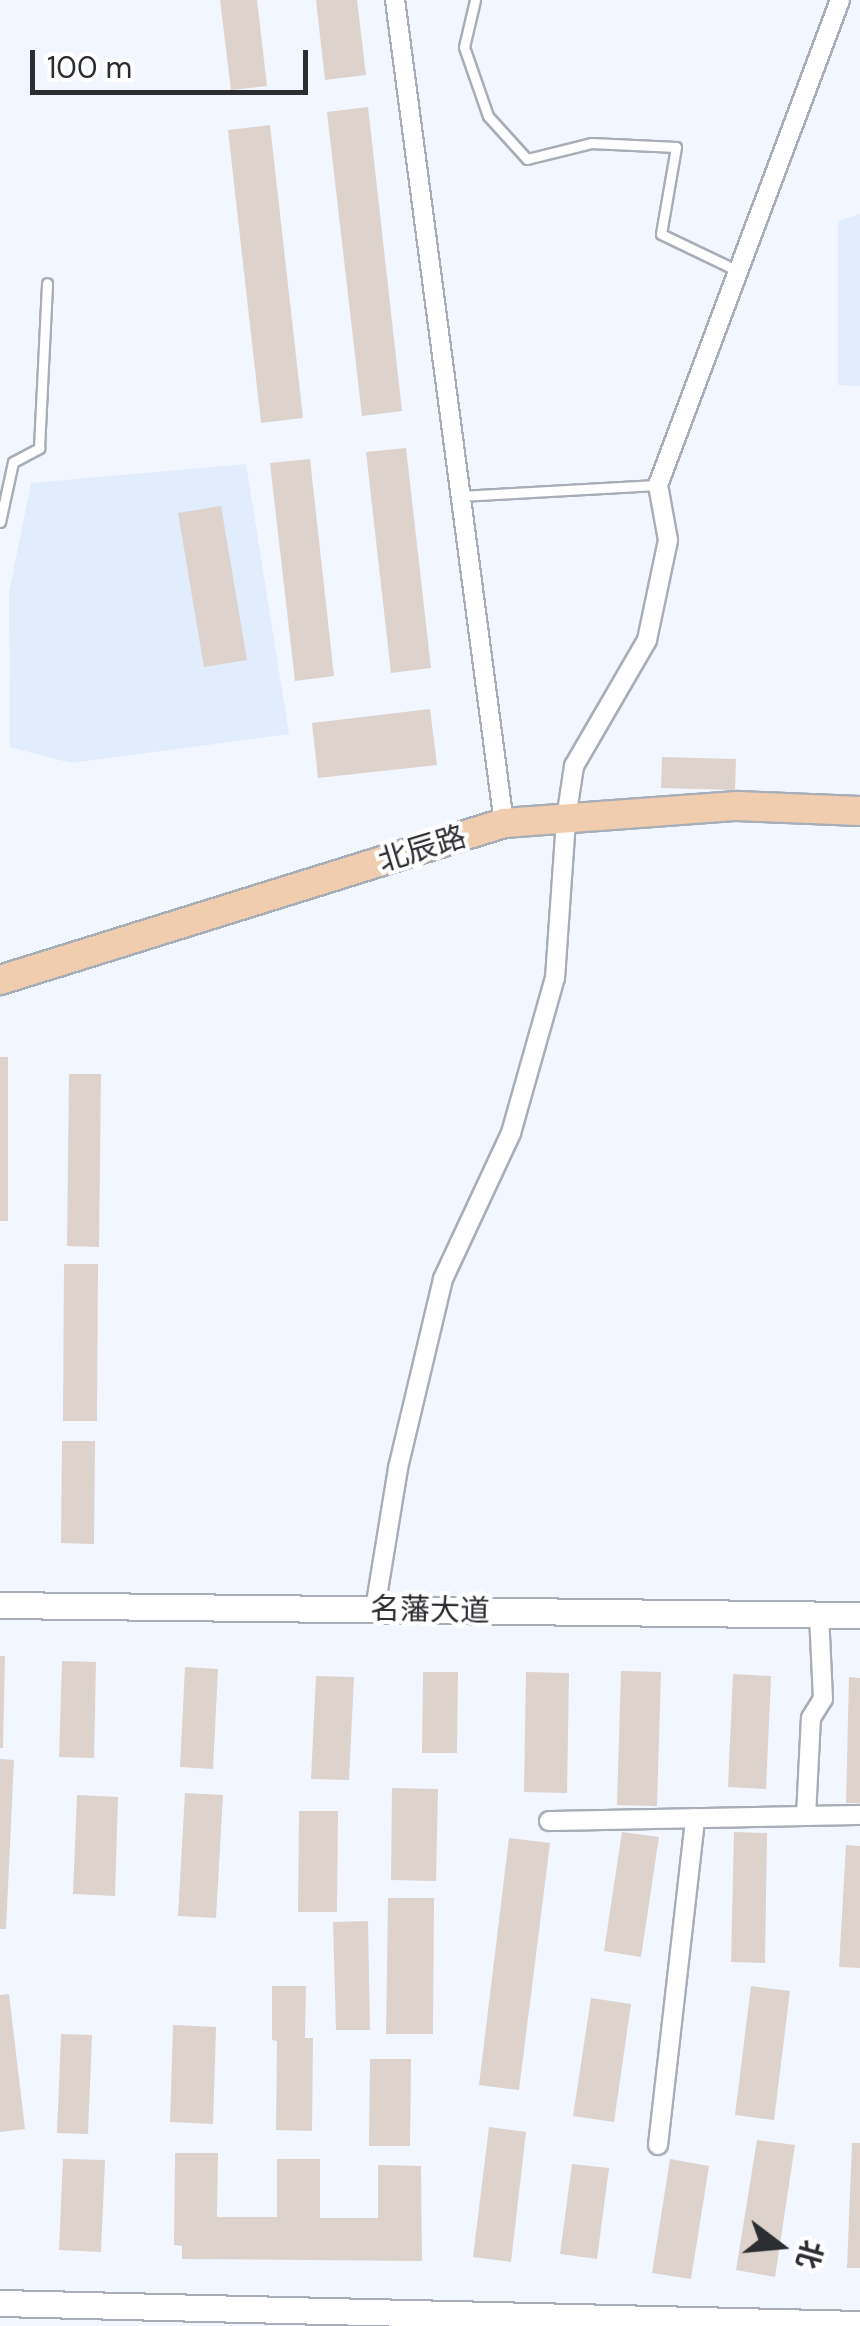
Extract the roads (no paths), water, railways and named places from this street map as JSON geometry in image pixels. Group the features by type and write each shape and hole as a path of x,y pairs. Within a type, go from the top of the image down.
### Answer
{"main road":[{"name":"北辰路","path":"0,980 504,823 737,806 860,812"},
{"name":"名藩大道","path":"0,1605 860,1615"},
{"path":"0,2303 860,2324"}],"street":[{"path":"395,0 504,823"},
{"path":"375,1609 398,1468 442,1278 511,1133 555,978 566,819 574,766 647,640 668,540 658,485 840,0"},
{"path":"806,1816 810,1718 823,1699 819,1614"},
{"path":"549,1821 860,1814"},
{"path":"658,2145 695,1818"}],"lane":[{"path":"475,0 464,47 488,116 528,159 591,143 676,147 662,234 736,270"},
{"path":"0,522 13,462 39,448 47,283"},
{"path":"460,496 658,485"}]}
